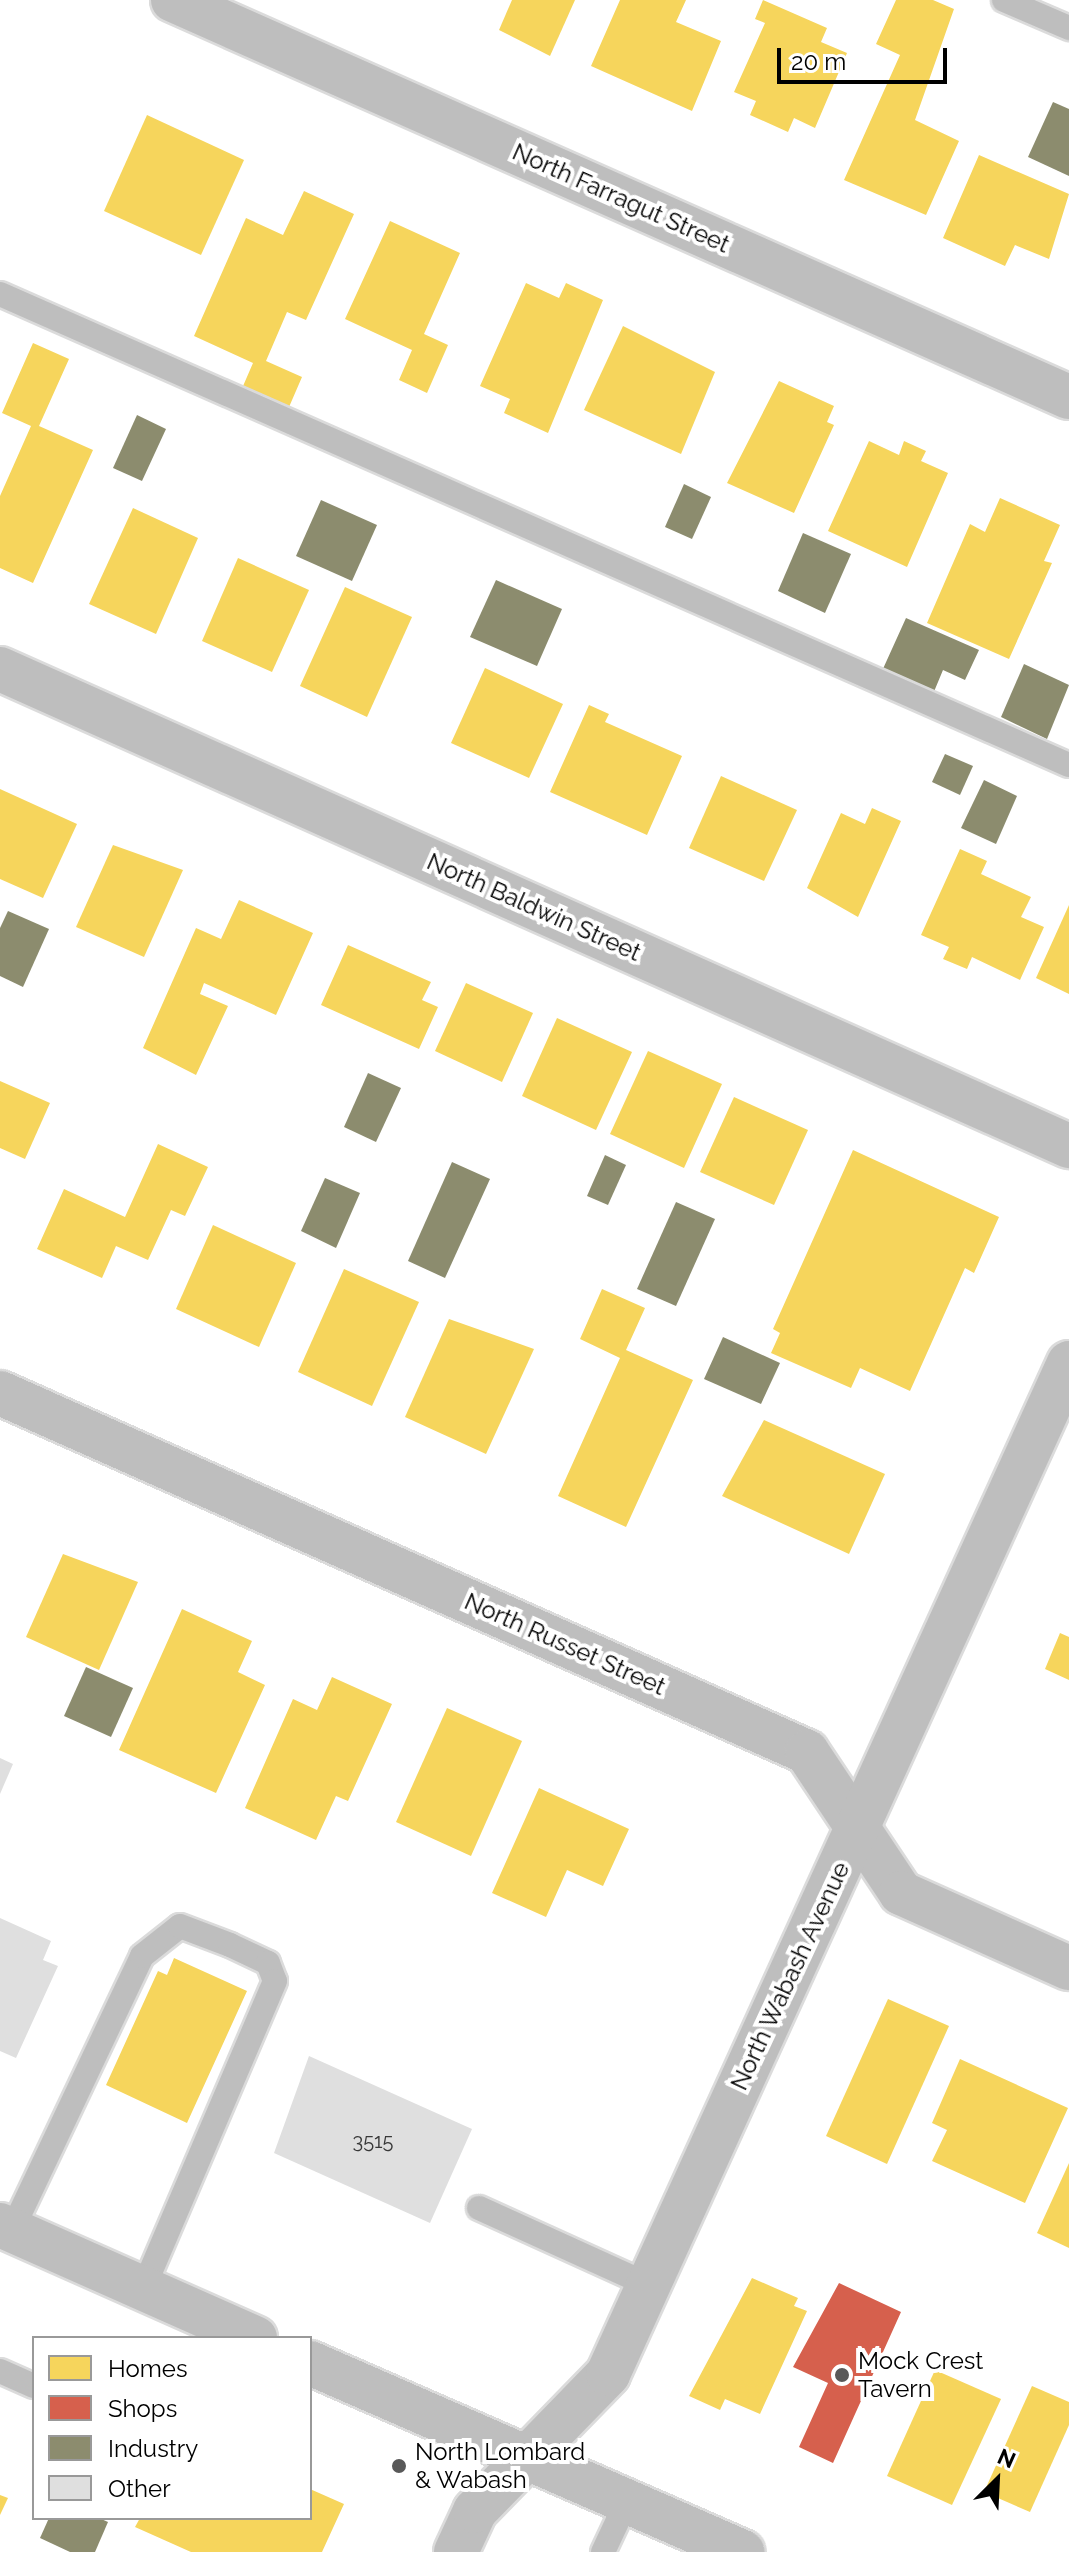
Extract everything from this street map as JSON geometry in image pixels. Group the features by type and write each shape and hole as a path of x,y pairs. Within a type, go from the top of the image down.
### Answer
{"street":[{"name":"North Farragut Street","path":"173,0 1069,397"},
{"name":"North Baldwin Street","path":"0,669 1069,1146"},
{"name":"North Wabash Avenue","path":"456,2552 475,2511 608,2374 1069,1363"},
{"name":"North Russet Street","path":"0,1393 807,1752 901,1893 1069,1968"},
{"path":"6,2228 250,2336"},
{"path":"312,2364 743,2552"}],"lane":[{"path":"1004,0 1069,28"},
{"path":"0,294 1069,765"},
{"path":"6,2228 142,1956 180,1926 230,1945 268,1963 275,1981 143,2289"},
{"path":"479,2208 649,2285"},
{"path":"0,2371 32,2385"},
{"path":"603,2552 627,2501"}],"building: Homes":[{"path":"512,0 575,0 550,56 499,30"},
{"path":"620,0 686,0 676,22 721,41 692,111 591,66"},
{"path":"763,0 827,28 821,42 847,53 815,128 794,118 788,132 750,115 756,101 734,92 765,23 755,19"},
{"path":"896,0 933,0 954,9 915,120 959,141 926,215 844,180 900,55 876,44"},
{"path":"147,115 244,160 201,255 104,211"},
{"path":"979,155 1069,194 1049,259 1015,245 1005,266 943,238"},
{"path":"304,191 354,214 306,320 287,312 266,361 302,377 286,414 240,393 253,363 194,336 246,218 283,235"},
{"path":"390,221 460,253 424,334 448,345 427,393 399,380 412,350 345,319"},
{"path":"526,283 559,298 566,283 603,300 548,433 504,413 510,399 480,386"},
{"path":"623,326 715,372 681,454 584,410"},
{"path":"33,343 69,359 39,426 93,450 33,583 0,568 0,496 31,426 2,413"},
{"path":"779,381 834,406 827,422 834,425 794,513 727,483"},
{"path":"869,441 899,455 904,441 926,451 921,461 948,473 907,567 828,531"},
{"path":"1000,498 1060,525 1044,561 1052,563 1009,659 927,623 970,524 985,532"},
{"path":"133,508 198,538 156,634 89,604"},
{"path":"238,558 309,590 272,672 202,641"},
{"path":"345,587 412,617 367,717 300,686"},
{"path":"485,668 563,704 529,778 451,743"},
{"path":"589,705 609,714 605,722 682,756 647,835 550,792"},
{"path":"721,776 797,810 764,881 689,848"},
{"path":"0,789 77,824 43,898 0,879"},
{"path":"872,808 901,821 858,917 807,888 841,813 865,824"},
{"path":"113,845 183,870 144,957 76,927"},
{"path":"960,849 987,861 981,874 1031,897 1021,917 1044,927 1020,980 972,957 967,969 943,959 949,947 921,935"},
{"path":"239,900 313,933 276,1015 204,983 200,994 228,1006 196,1075 143,1048 196,928 221,939"},
{"path":"1069,905 1069,994 1036,978"},
{"path":"348,945 431,982 422,1000 438,1007 419,1049 321,1005"},
{"path":"466,983 533,1013 502,1082 435,1051"},
{"path":"557,1018 632,1052 596,1130 522,1096"},
{"path":"648,1051 722,1084 684,1168 610,1134"},
{"path":"0,1081 50,1103 25,1159 0,1148"},
{"path":"734,1097 808,1130 774,1205 700,1172"},
{"path":"158,1144 208,1167 185,1216 171,1210 148,1260 116,1246 102,1278 37,1249 64,1189 125,1217"},
{"path":"853,1150 999,1217 974,1273 965,1268 910,1391 860,1368 851,1388 771,1353 780,1333 773,1329"},
{"path":"213,1225 296,1263 259,1347 176,1309"},
{"path":"344,1269 419,1302 372,1406 298,1372"},
{"path":"602,1289 645,1308 626,1350 693,1380 626,1527 558,1496 620,1358 580,1339"},
{"path":"449,1319 534,1349 486,1454 405,1417"},
{"path":"764,1420 885,1474 849,1554 722,1496"},
{"path":"63,1554 138,1582 99,1670 26,1637"},
{"path":"182,1609 252,1641 238,1672 265,1685 216,1793 119,1750"},
{"path":"1060,1633 1069,1637 1069,1680 1045,1669"},
{"path":"332,1677 392,1704 348,1801 336,1796 316,1840 245,1808 293,1699 317,1710"},
{"path":"447,1708 522,1741 471,1856 396,1822"},
{"path":"539,1788 629,1829 603,1886 567,1870 546,1917 492,1893"},
{"path":"174,1958 247,1991 187,2123 106,2085 158,1971 167,1975"},
{"path":"888,1999 949,2026 887,2164 826,2136"},
{"path":"960,2059 1068,2108 1025,2203 932,2161 947,2130 932,2123"},
{"path":"1069,2163 1069,2248 1037,2233"},
{"path":"752,2278 798,2298 794,2306 807,2311 760,2414 725,2399 720,2410 689,2396"},
{"path":"935,2370 1001,2399 952,2505 887,2476"},
{"path":"1032,2386 1069,2402 1069,2425 1030,2512 984,2492"},
{"path":"312,2490 344,2504 322,2552 191,2552 135,2527 139,2520 312,2520"},
{"path":"0,2495 8,2498 0,2515"}],"building: Shops":[{"name":"Mock Crest Tavern","path":"839,2283 901,2312 833,2463 799,2447 828,2383 793,2367"}],"building: Industry":[{"path":"1053,102 1069,109 1069,176 1028,157"},
{"path":"137,415 166,429 142,481 113,468"},
{"path":"684,484 711,497 692,539 665,527"},
{"path":"321,500 377,525 352,581 296,556"},
{"path":"803,533 851,554 825,613 778,591"},
{"path":"496,580 562,609 537,666 470,637"},
{"path":"906,618 979,650 965,680 943,670 933,694 882,671"},
{"path":"1024,664 1069,685 1047,739 1001,717"},
{"path":"945,754 973,766 960,795 932,782"},
{"path":"984,780 1017,796 996,844 961,828"},
{"path":"8,911 49,929 23,987 0,976 0,928"},
{"path":"368,1073 401,1088 376,1142 344,1127"},
{"path":"605,1155 626,1165 608,1205 587,1196"},
{"path":"452,1162 490,1179 445,1278 408,1261"},
{"path":"325,1178 360,1193 336,1248 301,1231"},
{"path":"676,1202 715,1219 676,1306 637,1289"},
{"path":"723,1337 780,1363 761,1404 704,1379"},
{"path":"86,1667 133,1688 111,1737 64,1716"},
{"path":"48,2520 108,2522 95,2552 70,2552 40,2538"}],"building: Other":[{"path":"0,1758 13,1764 0,1794"},
{"path":"0,1918 51,1941 43,1960 58,1966 16,2058 0,2051"},
{"path":"309,2056 472,2129 430,2223 274,2153"}],"place":[{"name":"Mock Crest Tavern","path":"842,2375"},
{"name":"North Lombard & Wabash","path":"399,2466"}]}
